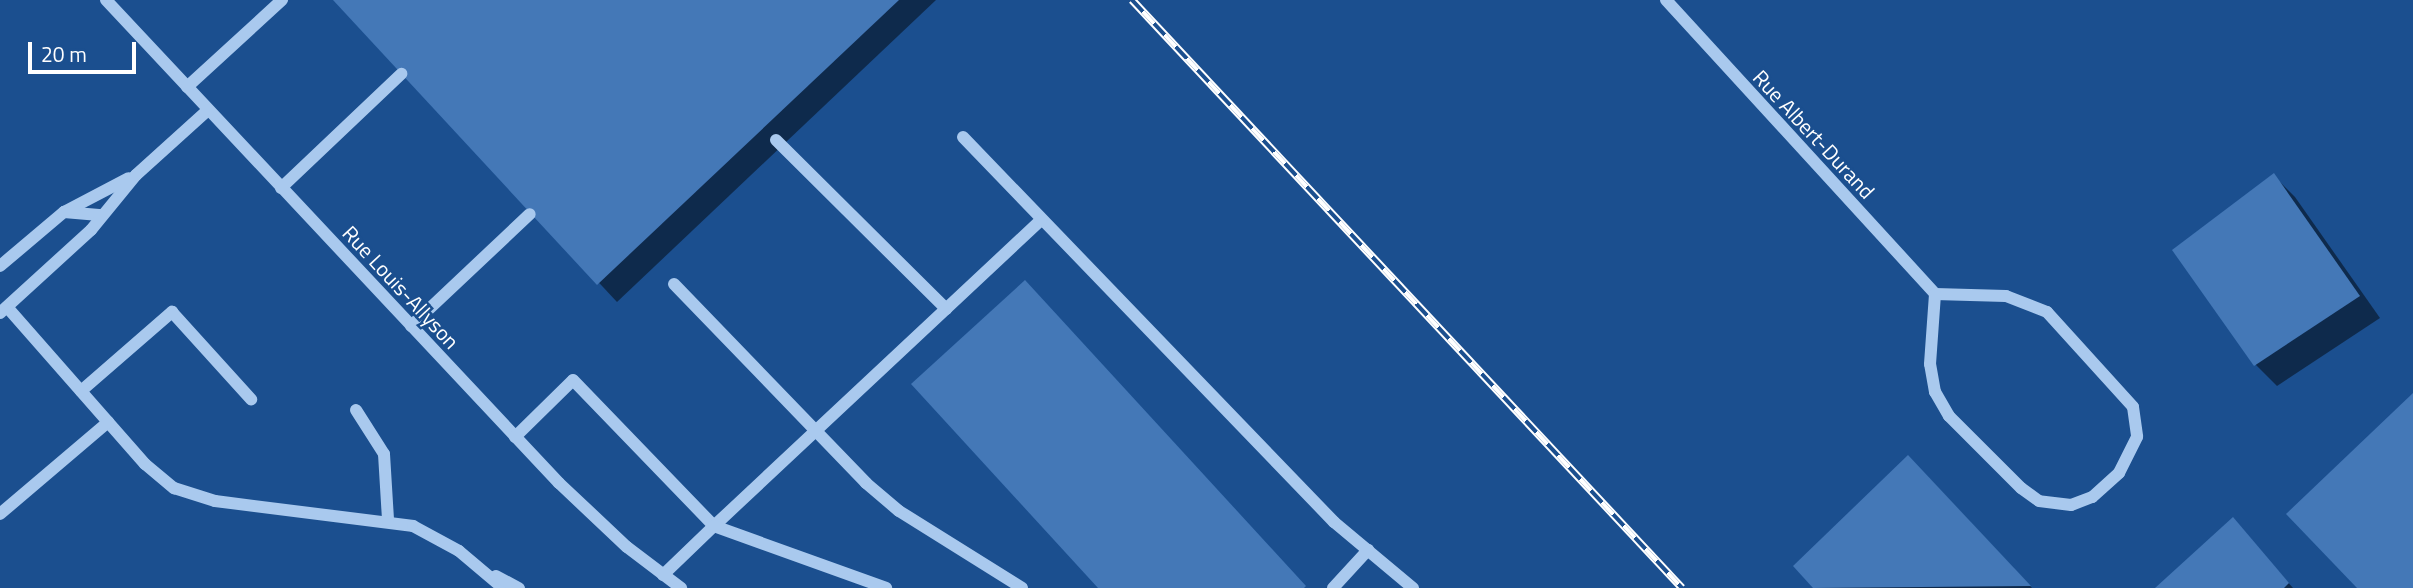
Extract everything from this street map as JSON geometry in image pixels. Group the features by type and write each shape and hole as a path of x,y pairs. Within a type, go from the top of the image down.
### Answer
{"street":[{"path":"187,87 282,0"},
{"name":"Rue Albert-Durand","path":"1666,0 1935,293"},
{"name":"Rue Louis-Allyson","path":"112,2 208,110 515,437 582,506 681,588"},
{"path":"281,188 401,74"},
{"path":"208,110 136,174 102,215 3,310 163,481 185,493 215,501 388,520 429,532 486,571 519,588"},
{"path":"963,137 1334,522 1413,588"},
{"path":"776,140 946,309"},
{"path":"0,266 64,212 136,174"},
{"path":"64,212 102,215"},
{"path":"411,326 530,214"},
{"path":"663,575 1041,220"},
{"path":"674,284 814,431 899,510 1023,588"},
{"path":"1935,293 2006,296 2048,312 2133,407 2137,437 2119,473 2092,497 2071,505 2039,501 2021,488 1949,416 1935,392 1930,365 1935,293"},
{"path":"80,391 172,312 251,399"},
{"path":"515,437 573,380 714,526 886,588"},
{"path":"356,410 384,454 388,520"},
{"path":"0,514 108,422"},
{"path":"1333,588 1368,550"},
{"path":"486,571 503,588"}],"building":[{"path":"333,0 899,0 597,285"},
{"path":"2274,173 2360,296 2254,366 2172,250"},
{"path":"1025,280 1306,586 1304,588 1098,588 911,384"},
{"path":"2413,393 2413,588 2357,588 2286,514"},
{"path":"1908,455 2031,586 1813,588 1793,566"},
{"path":"2233,517 2289,583 2284,588 2155,588"}],"railway":[{"path":"1132,0 1682,588"}]}
